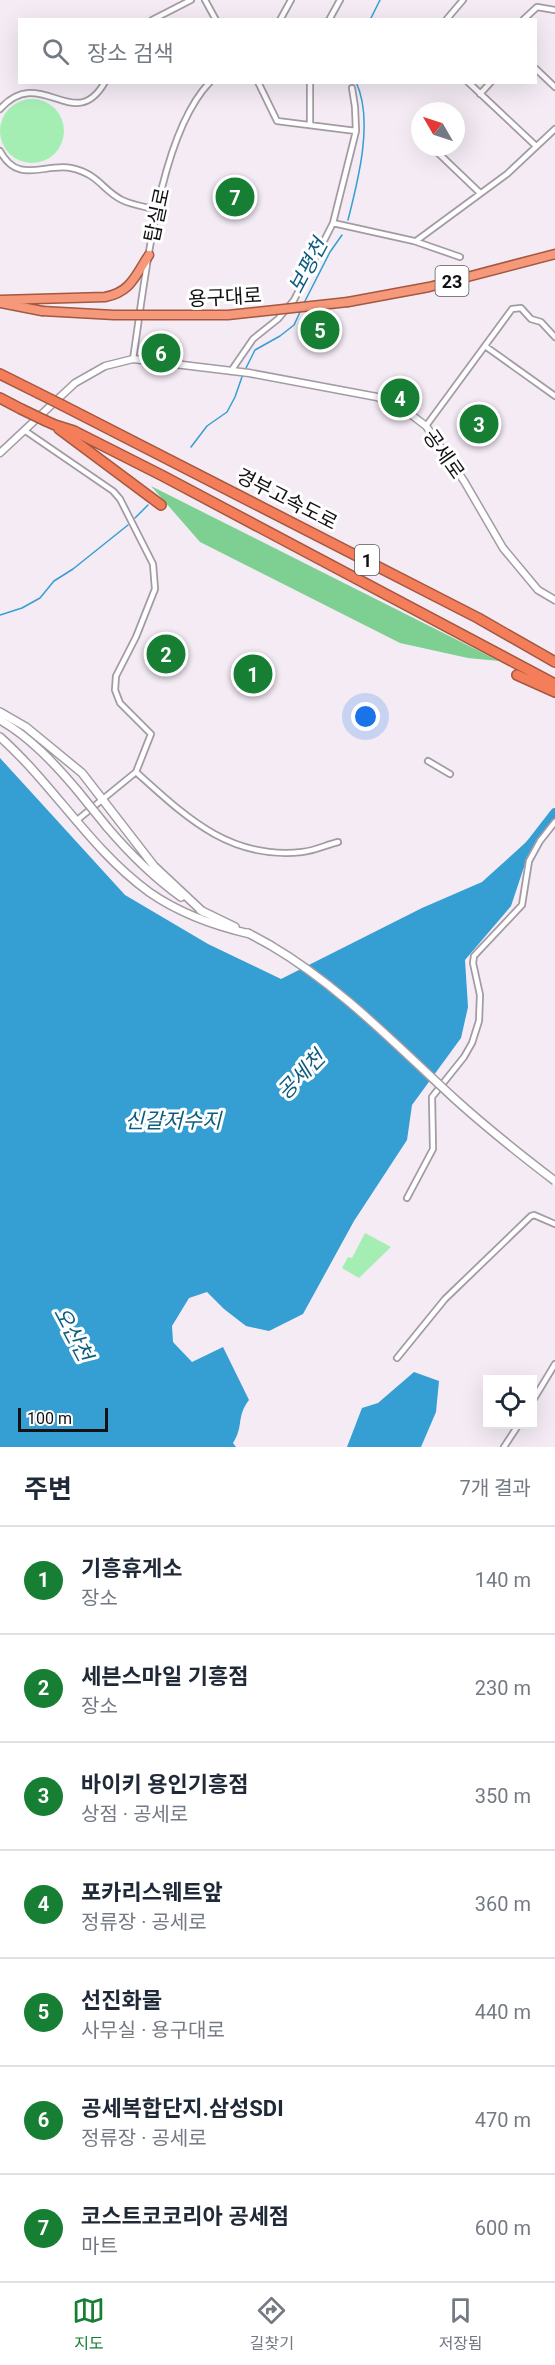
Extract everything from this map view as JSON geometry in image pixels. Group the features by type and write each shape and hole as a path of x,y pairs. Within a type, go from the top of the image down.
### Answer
{"highway":[{"name":"용구대로","path":"0,302 42,311 114,315 197,316 268,312 348,302 429,287 555,254"},
{"path":"0,302 118,294 130,285 149,255"},
{"name":"경부고속도로","path":"0,374 478,618 555,662"},
{"name":"경부고속도로","path":"0,398 50,423 74,431 163,476 555,684"},
{"path":"50,423 148,494 159,506"},
{"path":"517,675 555,692"}],"main road":[{"path":"0,712 26,727 82,773 104,798 154,866 203,912"},
{"path":"0,720 38,750 77,790 132,856 154,877 203,912 250,934 304,966 346,998 477,1119 555,1181"},
{"path":"0,737 21,756 107,855 151,893 183,912 226,929 250,934"}],"street":[{"path":"156,18 191,0"},
{"path":"205,0 215,18"},
{"path":"281,18 291,0"},
{"path":"330,18 340,0"},
{"path":"448,18 463,0"},
{"path":"525,18 537,7 555,10"},
{"path":"537,70 555,87"},
{"path":"0,109 10,98 22,93 38,92 74,104 86,103 95,96 104,84"},
{"name":"탑실로","path":"133,359 149,255 171,150 185,118 209,84"},
{"path":"259,84 277,121 310,123 356,131"},
{"path":"310,84 310,123"},
{"path":"470,84 536,146"},
{"path":"480,94 489,84"},
{"path":"0,453 75,382 105,366 133,359 233,371 253,339 278,319 294,300 333,223 356,131 352,88"},
{"path":"416,241 507,174 555,129"},
{"path":"0,151 15,167 28,171 64,167 82,171 98,180 121,200 158,210"},
{"path":"440,156 480,193"},
{"path":"333,223 416,241 460,257"},
{"path":"426,426 512,309 515,307 526,312 531,319 541,322 555,337"},
{"path":"485,346 555,396"},
{"name":"공세로","path":"233,371 377,397 405,410 426,426 464,481 503,548 538,590 553,598"},
{"path":"24,430 113,490 120,499 153,564 155,589 136,637 116,676 115,690 120,703 151,734 136,772 76,821"},
{"path":"428,761 450,774"},
{"path":"136,772 206,831 242,847 260,851 302,852 338,842"},
{"path":"407,1198 433,1149 432,1097 464,1057 479,1021 480,995 473,963 474,956 522,905 529,861 540,841 555,822"},
{"path":"397,1358 445,1299 531,1216 534,1215 555,1224"},
{"path":"537,1394 555,1364"},
{"path":"504,1447 516,1429"}],"green space":[{"path":"32,99 50,105 58,113 64,131 58,149 50,157 32,163 14,157 6,149 0,131 6,113 14,105"},
{"path":"151,486 499,661 468,658 400,643 200,542"},
{"path":"365,1233 391,1247 359,1278 342,1268 348,1257 352,1258"}],"water":[{"name":"신갈저수지","path":"0,758 125,895 208,944 281,979 422,908 482,882 535,834 511,906 465,960 468,1007 461,1038 412,1105 407,1140 354,1221 303,1314 269,1331 246,1326 207,1292 189,1298 172,1326 173,1342 192,1362 223,1347 249,1400 233,1443 236,1447 0,1447"},
{"path":"414,1372 439,1381 436,1412 421,1447 347,1447 362,1408 378,1403"}],"waterway":[{"name":"보평천","path":"371,18 380,0"},
{"name":"보평천","path":"348,220 360,169 364,132 364,114 357,84"},
{"name":"보평천","path":"304,303 330,252 342,235"},
{"name":"보평천","path":"245,370 255,350 294,325 301,310"},
{"name":"보평천","path":"191,447 207,426 227,412 243,374"},
{"name":"보평천","path":"135,518 148,505"},
{"name":"보평천","path":"0,615 22,608 40,598 54,581 73,569 128,525"},
{"name":"공세천","path":"524,853 555,813"}],"place":[{"name":"코스트코코리아 공세점","path":"235,197"},
{"name":"선진화물","path":"320,330"},
{"name":"공세복합단지.삼성SDI","path":"161,353"},
{"name":"포카리스웨트앞","path":"400,398"},
{"name":"바이키 용인기흥점","path":"479,424"},
{"name":"세븐스마일 기흥점","path":"166,654"},
{"name":"기흥휴게소","path":"253,674"}],"water label":[{"name":"오산천","path":"73,1334"}]}
